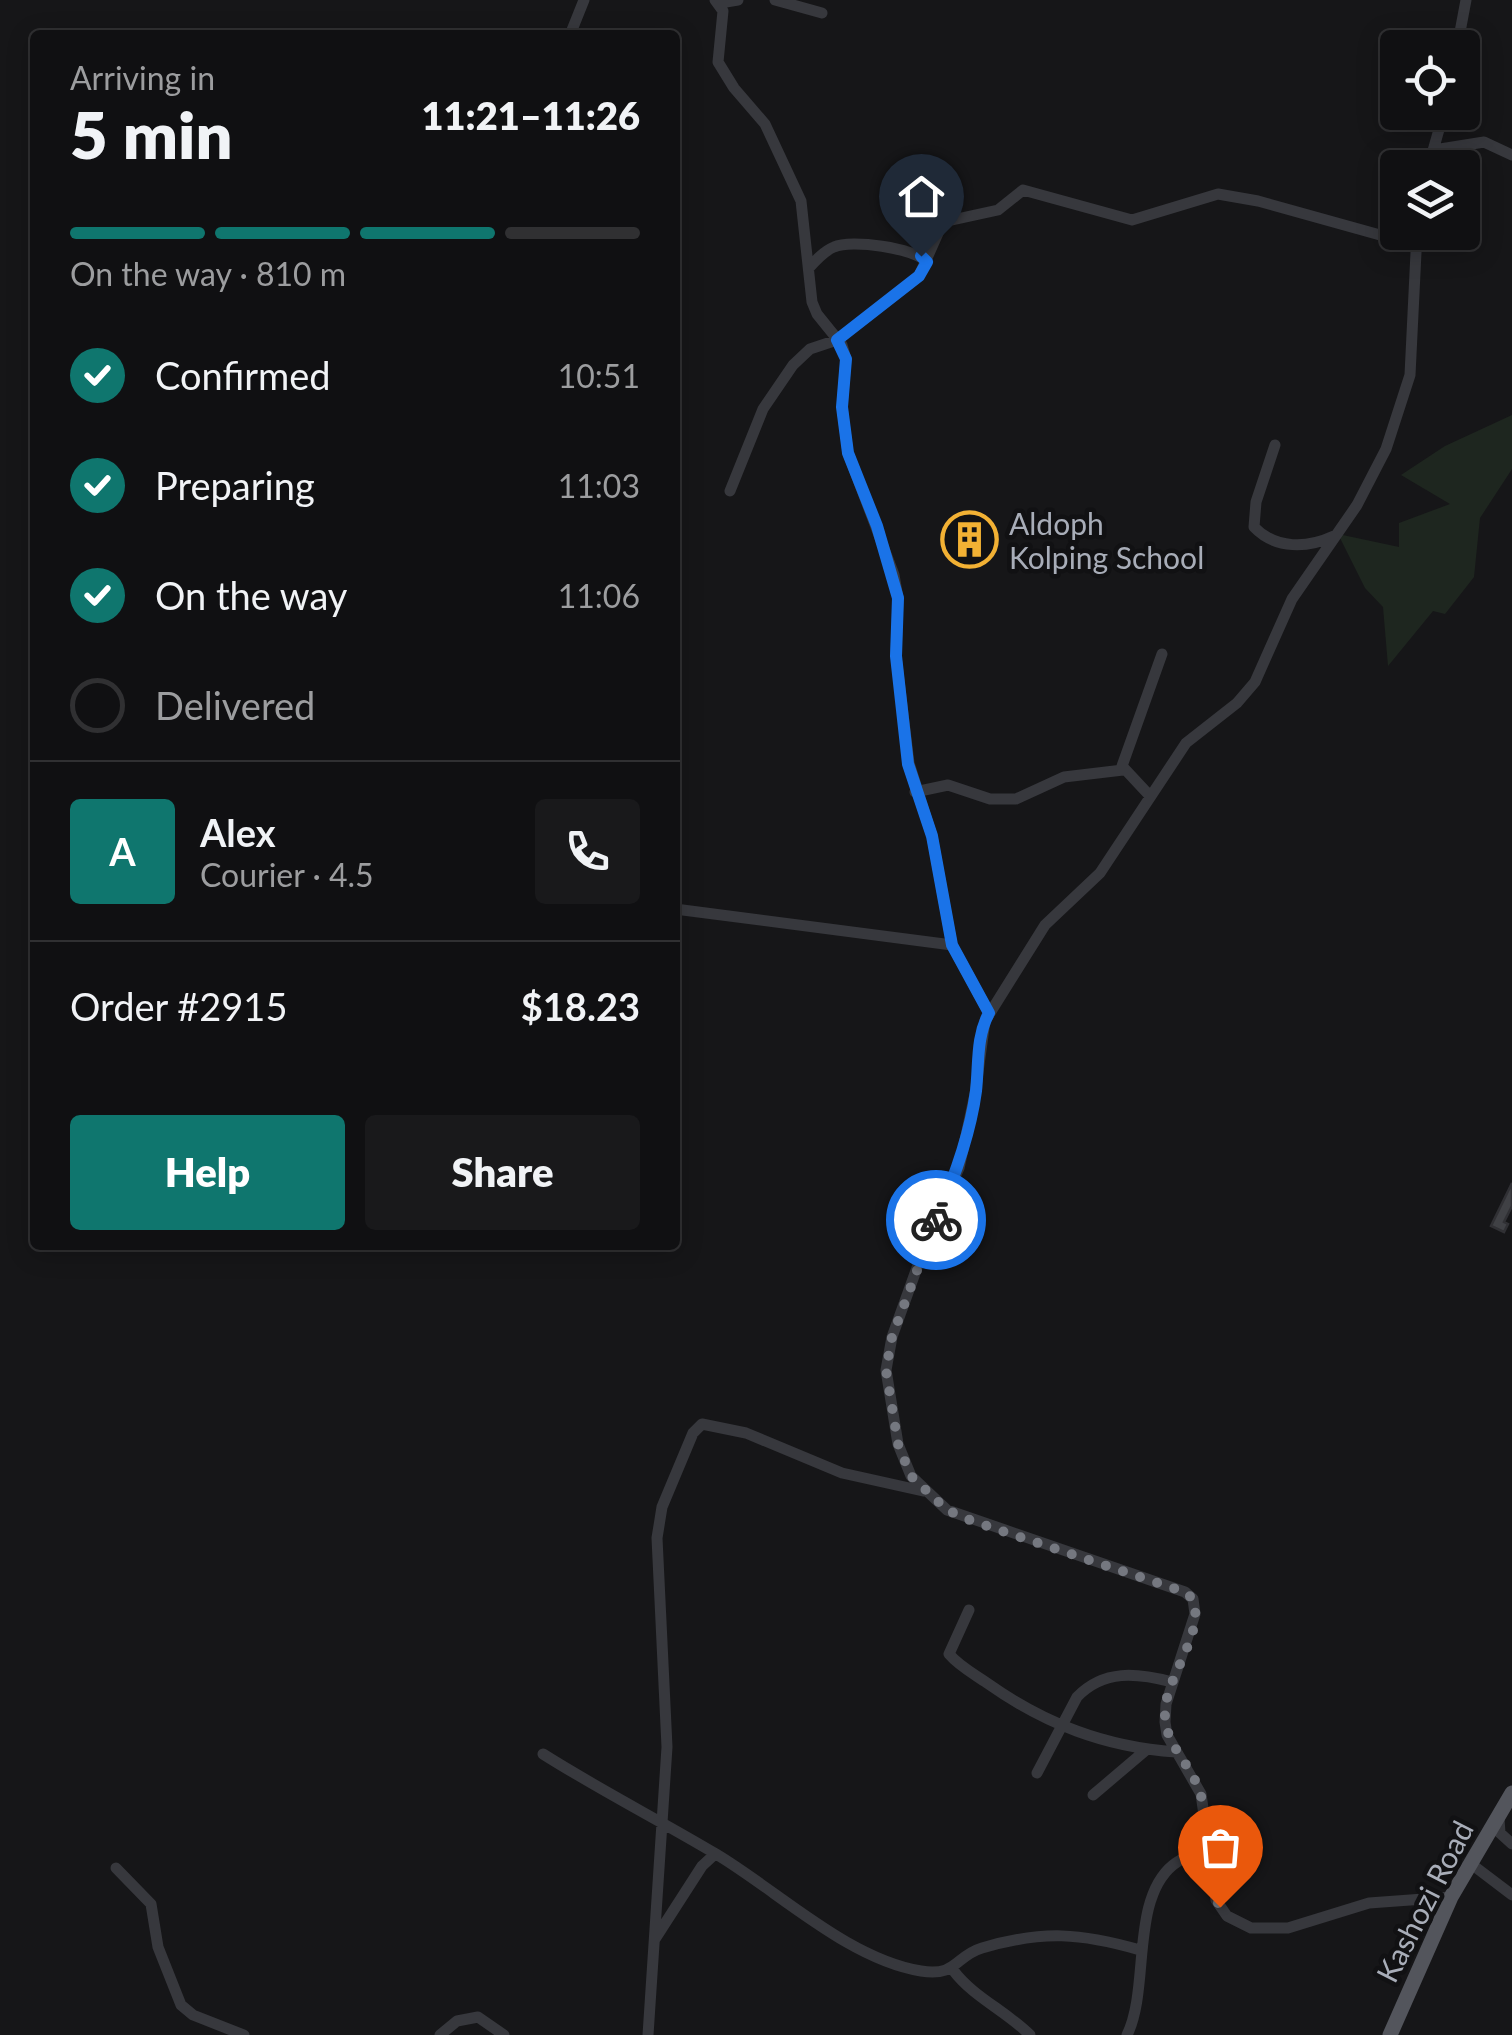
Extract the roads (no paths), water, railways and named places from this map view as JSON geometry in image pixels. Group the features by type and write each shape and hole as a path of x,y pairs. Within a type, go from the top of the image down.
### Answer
{"main road":[{"name":"Kashozi Road","path":"1390,2035 1451,1898 1512,1793"}],"street":[{"path":"572,30 584,0"},
{"path":"738,0 718,2 718,62 765,124 801,201 817,314 846,359 842,407 848,453 877,526 898,598 896,656 916,792 932,836 952,945 989,1013"},
{"path":"775,0 822,13"},
{"path":"1461,30 1466,0"},
{"path":"1439,130 1434,150 1484,142 1512,154"},
{"path":"730,491 763,409 802,354 837,340 919,276 943,222 998,210 1023,190 1030,189 1132,220 1218,194 1380,230"},
{"path":"809,268 824,252 843,244 914,253 927,262"},
{"path":"1416,250 1410,375 1386,449 1338,534 1292,599 1255,682 1237,703 1186,742 1100,873 1046,925 989,1013 981,1034 976,1094 959,1168 927,1240 892,1337 886,1370 898,1444 911,1476 947,1510 1185,1592 1193,1599 1195,1614 1172,1682 1165,1722 1176,1752 1201,1794 1216,1900 1234,1922 1252,1928 1288,1928 1382,1901 1451,1898"},
{"path":"1275,445 1256,502 1254,528 1265,536 1299,546 1338,534"},
{"path":"1150,796 1124,770 1125,753 1162,654"},
{"path":"916,792 948,784 990,798 1016,799 1064,777 1124,770"},
{"path":"680,911 952,945"},
{"path":"648,2035 667,1747 658,1524 693,1433 702,1424 724,1426 842,1473 923,1491"},
{"path":"969,1610 949,1648 952,1659 1063,1728 1146,1750 1176,1752"},
{"path":"1036,1773 1077,1696 1087,1686 1122,1673 1172,1682"},
{"path":"1093,1795 1146,1750"},
{"path":"544,1754 714,1854 783,1904 869,1950 919,1971 953,1970 980,1949 1046,1935 1087,1935 1140,1950"},
{"path":"1500,1814 1500,1833 1512,1844"},
{"path":"1126,2035 1138,2005 1140,1950 1164,1874 1207,1846"},
{"path":"655,1939 702,1866 714,1854"},
{"path":"1470,1863 1512,1895"},
{"path":"116,1868 151,1904 158,1947 182,2005 192,2015 244,2035"},
{"path":"953,1970 969,1989 1004,2010 1030,2035"},
{"path":"440,2035 457,2021 478,2016 504,2035"}],"place":[{"name":"Aldoph Kolping School","path":"970,540"}]}
